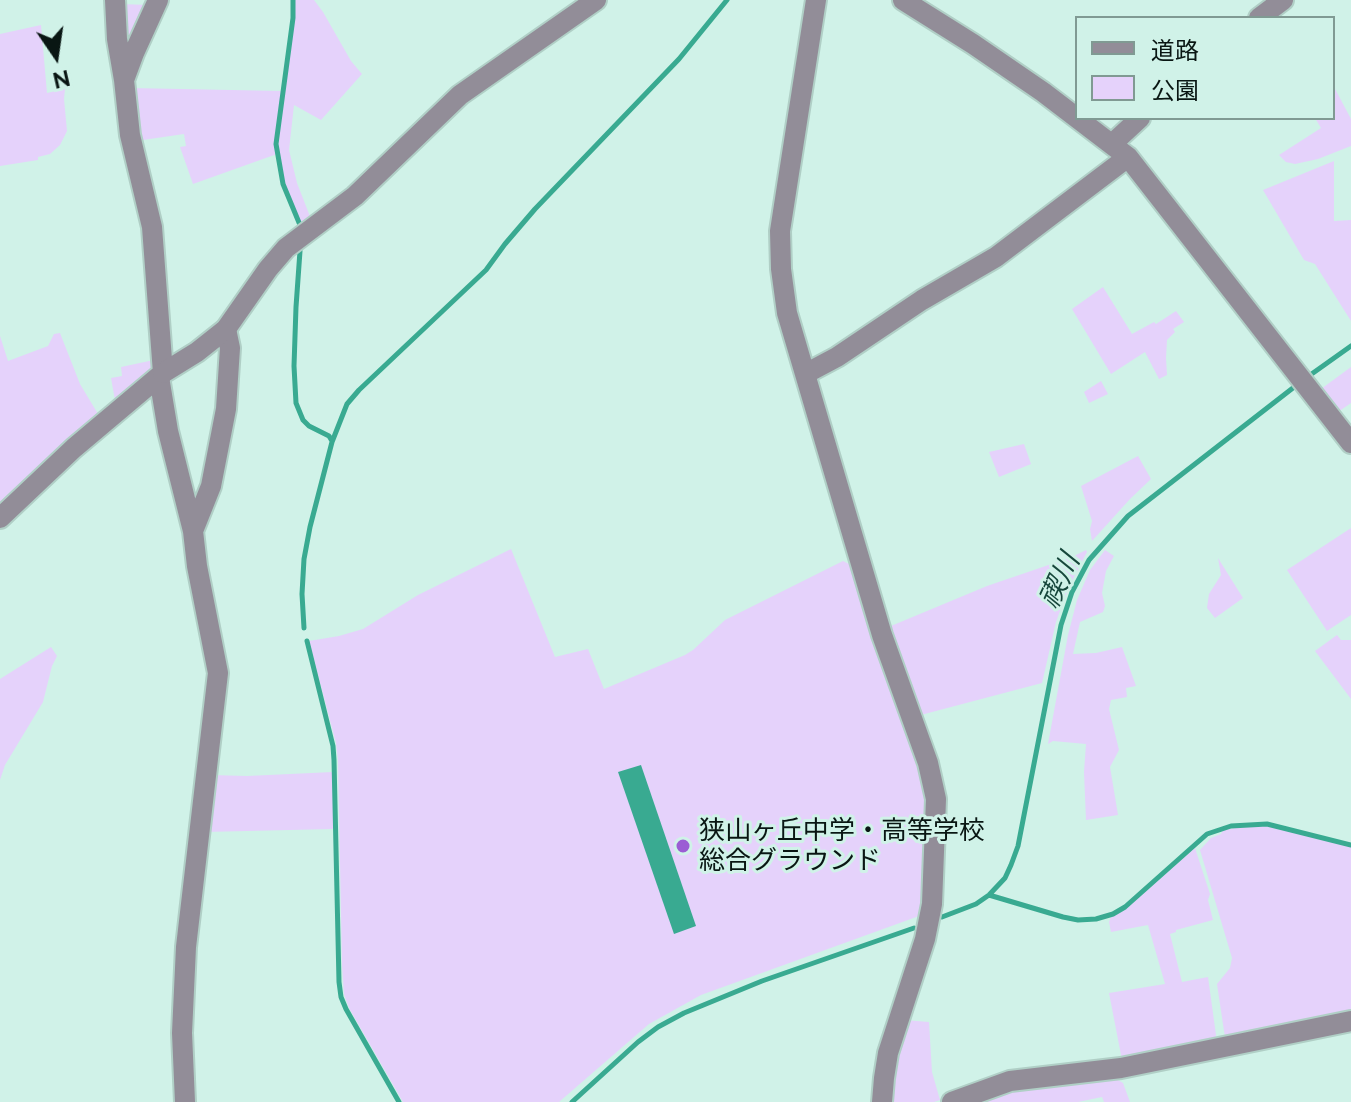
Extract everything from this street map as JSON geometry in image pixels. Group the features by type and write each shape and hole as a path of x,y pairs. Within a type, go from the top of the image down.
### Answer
{"street":[{"path":"115,0 117,39 132,146 152,227 161,375 168,431 193,531 218,673 186,947 182,1033 185,1102"},
{"path":"124,80 158,0"},
{"path":"0,518 74,448 161,375 226,329 286,248 355,196 460,95 596,0"},
{"path":"816,0 780,231 787,313 882,635 928,763 936,799 932,904 925,939 888,1053 882,1102"},
{"path":"903,0 973,44 1075,116"},
{"path":"1262,16 1283,0"},
{"path":"1080,120 1120,151 1306,382 1351,443"},
{"path":"805,374 996,257 1120,151 1139,120"},
{"path":"193,531 211,486 226,409 230,348 226,329"},
{"path":"952,1102 1010,1081 1121,1068 1351,1021"}],"green space":[{"path":"293,0 314,0 362,74 321,120 294,105 289,150 297,183 311,219 301,227 284,186 276,144 293,22"},
{"path":"120,4 149,5 128,52"},
{"path":"41,25 47,93 65,89 67,131 60,145 50,154 38,157 38,160 0,166 0,34"},
{"path":"130,88 282,91 275,144 277,154 193,184 180,147 186,146 184,134 136,141"},
{"path":"1335,89 1351,119 1351,146 1295,164 1286,162 1279,155 1321,128 1316,120 1335,120"},
{"path":"1334,161 1334,221 1351,220 1351,321 1315,264 1304,260 1263,190"},
{"path":"1103,287 1132,334 1176,311 1184,322 1173,329 1175,332 1167,340 1167,375 1159,379 1145,352 1111,374 1072,309"},
{"path":"60,333 80,384 101,419 0,508 0,336 8,361 48,346 54,334"},
{"path":"154,360 155,369 116,406 111,378 122,376 121,367"},
{"path":"1351,367 1351,403 1338,412 1321,389"},
{"path":"1101,381 1108,394 1089,403 1084,392"},
{"path":"1024,444 1031,464 999,477 989,452"},
{"path":"1138,456 1151,479 1092,541 1092,521 1081,486"},
{"path":"1351,528 1351,615 1327,631 1287,570"},
{"path":"511,549 555,657 588,649 604,689 685,655 725,620 843,561 853,566 924,788 927,807 919,916 701,995 649,1024 559,1102 403,1102 344,994 338,760 309,641 363,629 418,595"},
{"path":"1086,550 1056,622 1042,683 917,716 887,632 891,626 987,586"},
{"path":"1105,550 1114,556 1106,571 1102,593 1105,606 1103,612 1080,622 1073,654 1122,647 1136,686 1126,688 1127,697 1111,700 1109,709 1119,750 1110,767 1118,815 1086,820 1086,744 1053,741 1048,744 1077,600 1090,570"},
{"path":"1218,558 1243,598 1215,618 1207,608 1209,594 1221,575"},
{"path":"1337,635 1341,640 1351,640 1351,699 1315,651"},
{"path":"51,647 57,656 43,702 5,765 0,780 0,679"},
{"path":"333,772 333,829 204,832 210,775"},
{"path":"1271,825 1351,846 1351,1015 1232,1040 1225,1036 1217,984 1230,968 1232,958 1200,850 1223,830"},
{"path":"1195,848 1210,894 1208,900 1213,920 1170,934 1182,982 1208,977 1215,1039 1122,1060 1109,993 1165,984 1148,925 1111,932 1109,922 1111,917 1125,910"},
{"path":"904,1020 929,1022 932,1072 940,1100 889,1102"},
{"path":"1113,1077 1123,1083 1130,1102 1104,1102 1102,1097 1078,1102 973,1102 1010,1086"}],"shaded area":[{"path":"641,765 696,926 674,934 618,772"}],"waterway":[{"path":"293,0 276,144 283,184 300,225"},
{"path":"304,628 304,559 310,527 332,442 347,404 486,270 535,209 679,59 727,0"},
{"path":"300,251 294,366 296,403 303,420 332,441"},
{"name":"禊川","path":"1306,378 1351,346"},
{"name":"禊川","path":"942,917 976,904 989,895 1005,878 1011,865 1018,846 1061,625 1072,592 1089,560 1128,516 1298,384"},
{"path":"307,641 333,746 341,997 399,1102"},
{"path":"989,895 1063,917 1096,919 1125,907 1207,834 1231,826 1267,824 1351,845"},
{"path":"572,1102 638,1042 684,1013 762,981 914,928"}],"place":[{"name":"狭山ヶ丘中学・高等学校 総合グラウンド","path":"683,846"}]}
